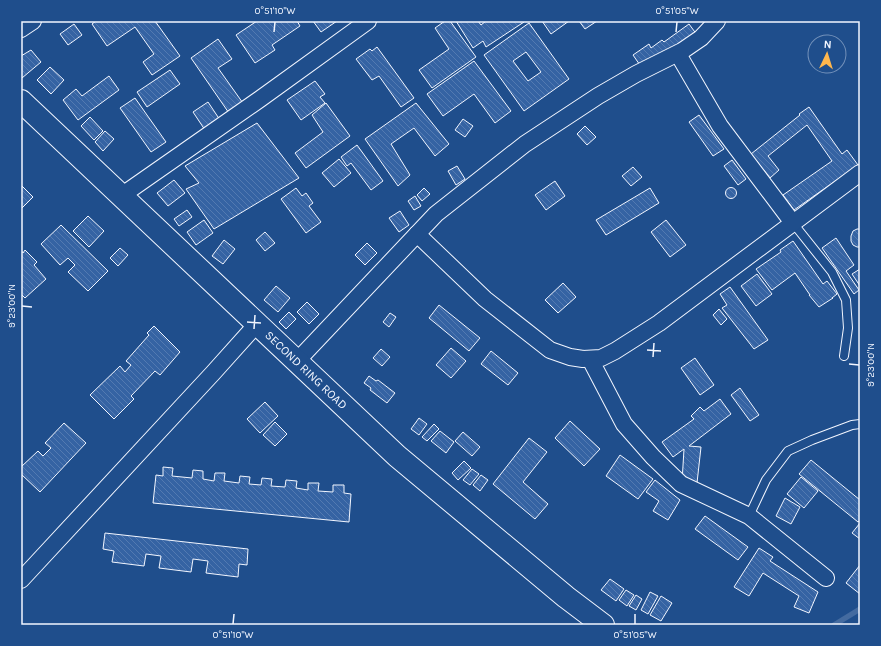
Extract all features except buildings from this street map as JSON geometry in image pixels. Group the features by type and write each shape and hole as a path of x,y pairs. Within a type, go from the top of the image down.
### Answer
{"main road":[{"name":"SECOND RING ROAD","path":"21,101 256,325 397,456 566,597 603,625"}],"street":[{"path":"21,29 32,21"},
{"path":"120,196 222,126 368,21"},
{"path":"296,362 436,214 525,144 598,96 636,74 678,54 701,38 717,21"},
{"path":"678,54 720,126 793,223"},
{"path":"417,234 485,299 550,350 570,357 583,359 601,358 615,351 659,323 860,173"},
{"path":"21,580 256,325"},
{"path":"590,359 624,424 659,463 681,484 749,516 826,578"}],"lane":[{"path":"793,223 832,272 846,300 848,328 844,356"},
{"path":"749,516 766,480 788,451 812,440 852,425 860,424"}],"waterway":[{"path":"834,625 860,609"}]}
